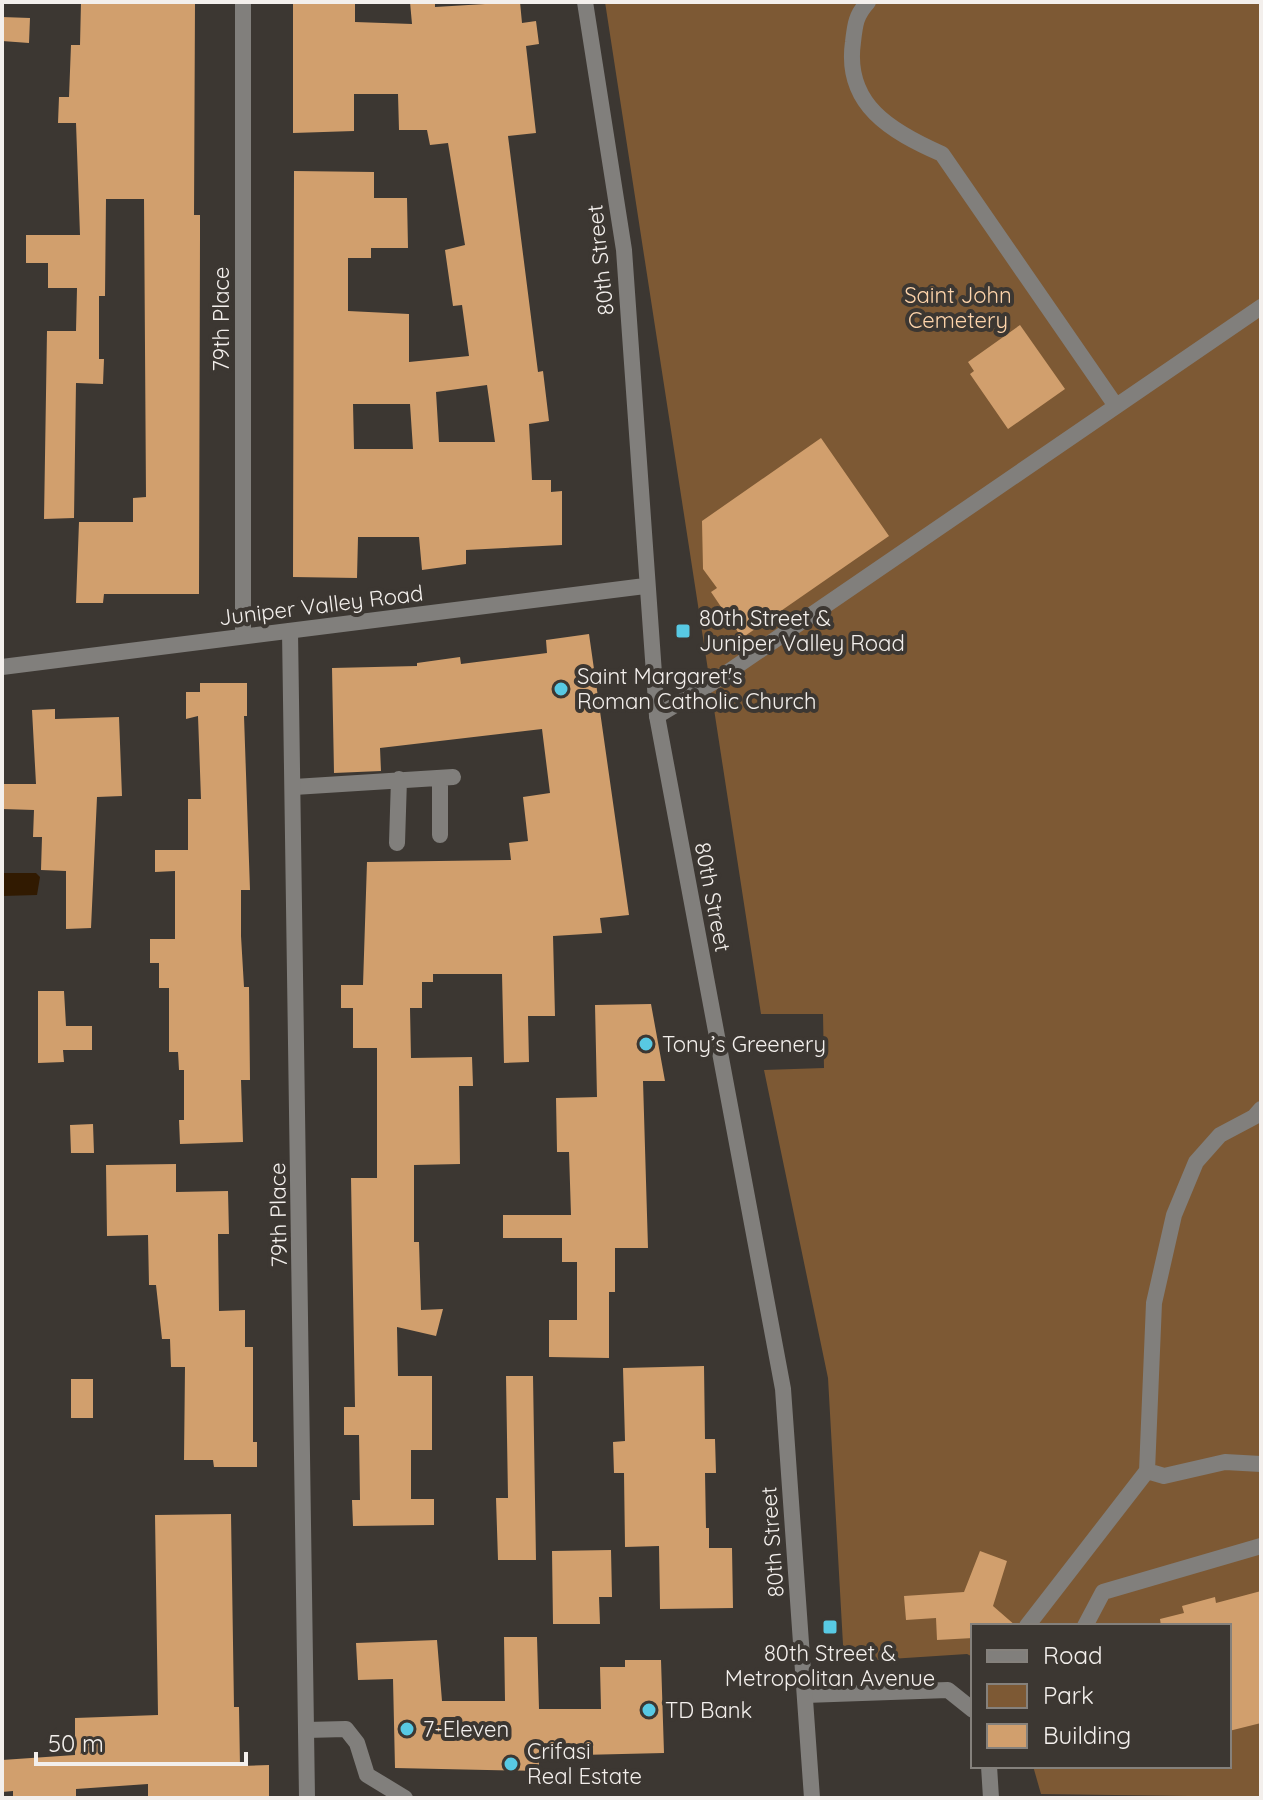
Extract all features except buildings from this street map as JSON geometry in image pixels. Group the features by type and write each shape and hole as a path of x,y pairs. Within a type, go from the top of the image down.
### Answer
{"street":[{"name":"79th Place","path":"243,2 243,636"},
{"name":"80th Street","path":"585,2 624,250 645,586 657,716 783,1389 812,1798"},
{"path":"868,2 856,15 850,58 864,104 902,136 942,154 1116,406"},
{"path":"657,716 712,683 1261,307"},
{"name":"Juniper Valley Road","path":"2,667 645,586"},
{"name":"79th Place","path":"290,631 307,1798"},
{"path":"294,787 447,778 440,835"},
{"path":"397,843 399,779"},
{"path":"1029,1624 1147,1471 1154,1303 1174,1215 1196,1162 1220,1135 1259,1115"},
{"path":"1147,1471 1164,1476 1225,1462 1261,1464"},
{"path":"1086,1624 1103,1592 1261,1546"},
{"path":"805,1695 948,1690 971,1703"},
{"path":"306,1730 346,1729 357,1743 367,1775 405,1798"},
{"path":"989,1768 991,1798"}],"green space":[{"name":"Saint John Cemetery","path":"605,2 1261,2 1261,1797 1041,1794 1034,1768 1231,1768 1231,1624 971,1624 971,1656 844,1662 828,1378 764,1070 824,1068 823,1014 761,1014"}],"shaded area":[{"path":"2,873 36,873 40,877 37,895 2,896"}],"place":[{"name":"80th Street & Juniper Valley Road","path":"683,631"},
{"name":"Saint Margaret's Roman Catholic Church","path":"561,689"},
{"name":"Tony’s Greenery","path":"646,1044"},
{"name":"80th Street & Metropolitan Avenue","path":"830,1627"},
{"name":"TD Bank","path":"649,1710"},
{"name":"7-Eleven","path":"407,1729"},
{"name":"Crifasi Real Estate","path":"511,1764"}]}
